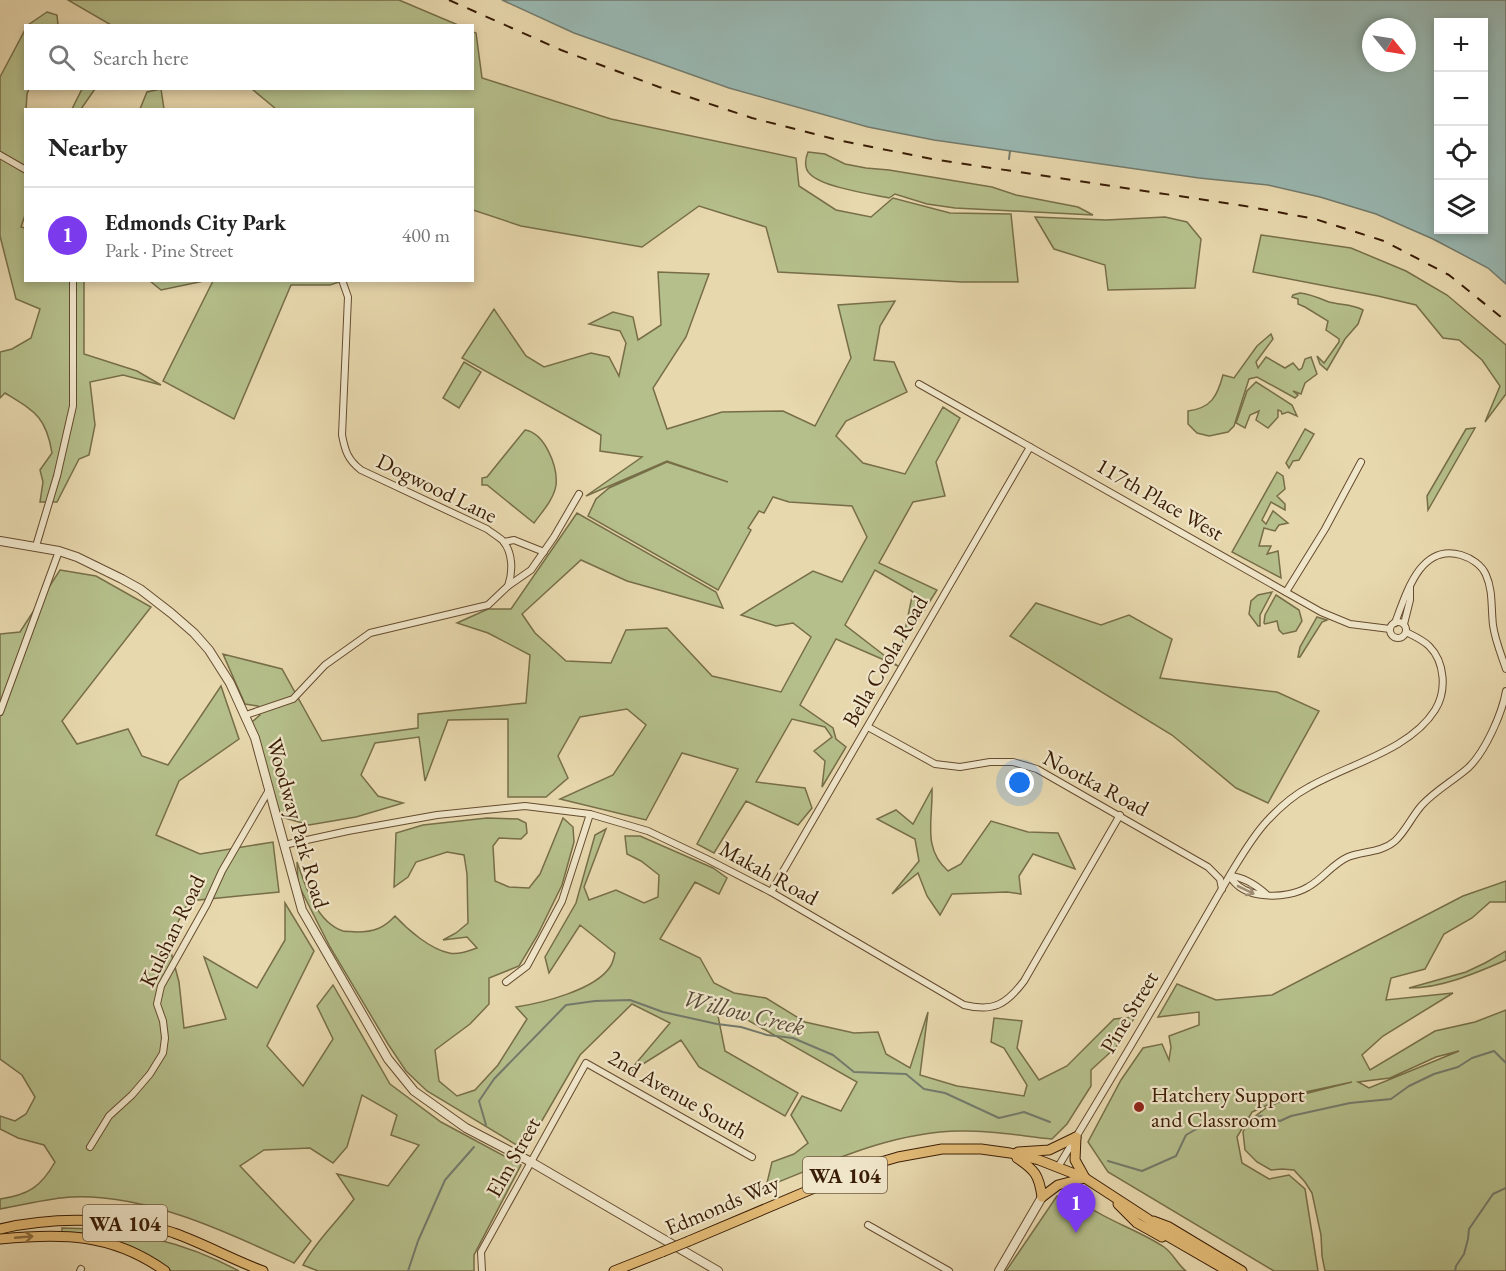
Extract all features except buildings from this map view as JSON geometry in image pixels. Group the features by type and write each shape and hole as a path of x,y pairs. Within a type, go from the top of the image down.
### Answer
{"main road":[{"path":"1076,1137 1075,1160 1085,1178 1058,1185 1042,1197 1038,1176 1032,1168 1010,1153 1049,1150 1076,1137"},
{"name":"Edmonds Way","path":"614,1271 864,1167 898,1157 942,1149 981,1149 1010,1153 1058,1167 1085,1178 1148,1219 1164,1234 1228,1271"},
{"name":"WA 104","path":"1100,1189 1137,1223 1220,1271"},
{"name":"Edmonds Way","path":"1148,1219 1169,1227 1242,1271"},
{"name":"WA 104","path":"0,1229 28,1222 94,1220 123,1223 171,1232 263,1271"},
{"name":"WA 104","path":"0,1239 48,1236 93,1239 135,1252 165,1271"}],"street":[{"path":"0,156 24,170"},
{"path":"36,546 57,476 73,406 73,282"},
{"name":"Dogwood Lane","path":"343,282 348,297 342,435 345,453 352,464 361,470 487,529 504,542 510,558 512,574 508,586"},
{"name":"117th Place West","path":"919,384 1321,612 1350,624 1390,629"},
{"name":"Bella Coola Road","path":"771,892 1030,447"},
{"path":"1286,592 1325,529 1361,462"},
{"path":"246,715 293,699 325,665 370,633 488,605 508,586 531,570 579,494"},
{"path":"504,542 514,540 544,552"},
{"name":"Woodway Park Road","path":"0,541 59,551 124,580 154,599 187,626 209,650 230,683 255,738 302,910 359,1010 405,1082 426,1101 466,1128 531,1162 718,1271"},
{"path":"0,712 59,551"},
{"path":"1410,587 1410,600 1404,624 1406,633 1397,638 1390,629 1395,623 1414,576 1425,563 1436,556 1458,554 1479,565 1486,574 1490,586 1493,627 1506,669"},
{"path":"1395,623 1404,624"},
{"name":"Pine Street","path":"1058,1167 1246,849 1266,821 1309,786 1411,735 1436,709 1442,693 1443,678 1438,659 1430,646 1406,633"},
{"path":"1230,876 1241,878 1267,894 1287,894 1308,888 1333,866 1349,857 1381,849 1394,842 1427,800 1476,759 1498,715 1506,691"},
{"name":"Nootka Road","path":"868,727 935,764 960,767 990,762 1013,762 1037,769 1208,867 1220,879 1222,889"},
{"name":"Kulshan Road","path":"90,1147 109,1116 146,1079 163,1053 165,1038 157,1004 161,986 207,904 222,870 269,790"},
{"name":"Makah Road","path":"284,845 436,815 504,808 525,806 590,814 653,833 771,892 964,1005 989,1008 1002,1004 1017,991 1024,981 1120,815"},
{"path":"506,982 527,966 562,901 590,814"},
{"name":"Elm Street","path":"482,1271 481,1252 586,1063"},
{"name":"2nd Avenue South","path":"586,1063 752,1157"},
{"path":"999,1271 1042,1197"},
{"path":"868,1225 949,1271"}],"green space":[{"path":"68,0 399,0 456,24 109,24"},
{"path":"47,12 57,15 58,24 29,24"},
{"path":"24,32 24,90 29,90 26,108 24,108 24,218 21,227 24,228 24,282 84,282 84,354 137,371 161,385 123,375 90,382 95,425 89,455 79,459 57,502 40,502 43,482 40,470 52,453 42,423 31,410 5,393 0,398 0,352 12,349 31,338 40,309 16,299 0,236 0,77"},
{"path":"474,32 476,33 482,78 611,119 796,158 799,186 836,210 871,217 893,198 950,213 1011,214 1018,282 962,282 778,272 766,227 699,206 642,247 521,226 474,210 474,108 275,108 253,90 474,90"},
{"path":"82,90 94,90 82,108 72,108"},
{"path":"161,90 164,108 140,108 147,92"},
{"path":"808,152 825,154 845,164 866,168 992,187 1016,195 1078,207 1093,215 955,208 927,204 895,194 889,198 859,192 816,179 807,169"},
{"path":"1035,217 1106,220 1165,217 1187,222 1201,239 1195,288 1108,290 1105,265 1054,249"},
{"path":"1261,235 1351,248 1406,271 1447,295 1506,345 1506,394 1485,422 1500,386 1482,360 1459,340 1443,338 1416,305 1253,272"},
{"path":"658,272 709,274 686,337 653,388 667,429 722,412 783,411 815,426 851,358 838,305 895,301 880,326 874,360 894,362 907,392 846,421 836,436 863,463 905,474 943,407 960,418 936,462 945,496 913,502 879,563 937,590 902,645 913,592 875,570 845,625 898,666 836,639 800,705 833,728 836,739 846,747 822,787 825,761 814,751 832,737 825,727 792,719 756,782 805,788 812,808 798,825 746,801 714,853 697,844 738,769 682,753 646,820 560,799 613,775 646,725 627,709 580,717 558,756 568,778 546,797 508,797 508,719 448,720 425,781 419,737 375,743 361,775 378,796 403,803 356,817 309,825 281,817 252,722 260,715 258,706 245,704 223,654 282,669 322,741 418,728 418,714 526,703 530,655 488,633 457,623 488,609 511,609 577,513 716,592 723,608 627,581 581,560 522,614 535,633 566,661 611,663 626,630 667,628 712,676 781,692 811,637 793,623 776,626 741,615 813,571 842,582 867,537 852,506 789,502 773,497 764,513 759,511 748,528 751,530 718,590 588,516 596,499 609,488 667,462 728,482 667,461 586,496 642,457 600,451 601,435 462,358 494,309 526,356 544,367 591,353 609,357 619,376 626,343 620,331 589,324 613,312 633,317 638,340 661,325"},
{"path":"151,282 199,282 161,290"},
{"path":"212,282 339,282 330,285 291,285 234,419 163,381"},
{"path":"1300,293 1363,310 1358,324 1345,339 1327,370 1320,364 1317,356 1324,363 1339,339 1326,330 1328,321 1298,304 1298,299 1292,297"},
{"path":"1271,334 1273,339 1256,362 1258,368 1266,357 1285,368 1293,363 1299,370 1305,359 1311,357 1317,374 1305,383 1301,394 1293,391 1298,395 1295,398 1257,377 1249,379 1234,426 1228,432 1209,436 1197,433 1188,424 1188,411 1208,404 1215,395 1223,375 1234,378 1257,346"},
{"path":"464,362 481,372 459,408 443,398"},
{"path":"1256,382 1292,405 1297,416 1288,412 1282,414 1278,410 1278,417 1268,428 1256,420 1259,411 1250,415 1245,428 1236,423 1247,391"},
{"path":"1475,428 1428,510 1427,496 1466,429"},
{"path":"1305,429 1314,434 1299,460 1293,461 1289,468 1286,463"},
{"path":"525,430 539,437 544,444 552,460 556,478 553,495 534,523 487,485 482,485 482,478 487,477"},
{"path":"1277,472 1283,476 1285,489 1277,496 1285,504 1285,510 1271,502 1262,520 1266,524 1273,511 1288,523 1279,525 1275,531 1264,528 1259,546 1271,546 1267,554 1278,551 1281,578 1232,552"},
{"path":"60,570 96,576 151,607 62,721 77,744 128,729 142,756 168,765 221,686 239,739 179,781 156,835 200,854 273,842 279,892 189,901 168,941 179,982 184,1028 226,1019 204,957 257,988 285,940 285,903 314,951 267,1046 303,1086 333,1039 317,1006 333,985 390,1084 441,1122 521,1165 474,1255 474,1271 318,1271 303,1265 320,1240 354,1199 337,1174 388,1186 419,1145 391,1135 397,1115 362,1095 347,1147 333,1163 310,1148 264,1150 240,1166 311,1241 294,1263 186,1217 129,1202 72,1197 0,1209 0,1199 26,1192 39,1184 55,1162 44,1145 18,1138 0,1129 0,1116 15,1121 26,1114 35,1097 22,1075 0,1059 0,634 20,632"},
{"path":"1272,592 1260,615 1260,626 1258,626 1249,614 1251,601 1258,595"},
{"path":"1276,595 1299,610 1302,621 1296,631 1283,634 1279,630 1277,621 1264,623 1265,615"},
{"path":"1036,603 1101,625 1129,615 1172,639 1160,678 1277,692 1319,711 1268,803 1236,788 1172,735 1010,636"},
{"path":"1317,617 1327,620 1322,622 1298,657 1300,647"},
{"path":"932,789 932,843 940,862 948,871 961,864 991,821 1028,832 1058,833 1075,869 1033,854 1019,876 1021,894 1007,892 952,894 940,915 927,896 918,873 892,894 919,861 915,839 877,819 896,810 913,824"},
{"path":"487,818 518,819 526,823 527,833 521,839 499,838 493,846 495,881 509,887 529,888 540,874 563,818 573,827 574,842 562,885 537,936 519,966 489,978 489,1004 470,1024 435,1050 439,1081 457,1096 475,1090 498,1065 527,1019 516,1007 553,999 581,989 603,975 611,965 615,953 580,925 549,973 545,957 576,903 595,835 606,829 584,887 589,900 616,890 644,903 658,897 659,875 641,861 627,854 625,836 640,836 713,868 727,878 719,894 695,882 660,939 700,958 714,983 734,993 766,998 805,1022 854,1033 878,1032 886,1054 910,1068 928,1012 920,1075 957,1086 1024,1096 1027,1085 1004,1048 991,1042 994,1018 1022,1021 1017,1048 1039,1080 1067,1066 1114,1019 1135,1017 1116,1047 1091,1070 1091,1086 1067,1124 1052,1139 971,1131 909,1137 861,1150 766,1187 772,1162 794,1154 808,1143 791,1115 802,1096 841,1111 857,1082 737,1014 718,1016 725,1051 798,1093 785,1116 699,1067 681,1040 627,1074 670,1023 632,1004 580,1055 525,1150 427,1091 406,1071 330,947 298,884 297,862 308,892 319,911 326,920 343,931 374,930 387,924 395,916 434,948 456,953 477,948 467,937 443,940 468,923 467,874 464,855 447,852 416,862 408,877 394,887 396,833 423,825"},
{"path":"1506,881 1506,902 1490,902 1472,918 1444,934 1425,969 1391,978 1386,1000 1453,993 1383,1036 1362,1055 1370,1070 1435,1031 1475,1022 1506,1010 1506,1271 1325,1271 1321,1235 1312,1193 1294,1170 1271,1170 1257,1162 1245,1150 1243,1132 1249,1121 1266,1108 1288,1098 1352,1082 1287,1096 1252,1112 1237,1137 1242,1163 1269,1179 1289,1175 1305,1189 1318,1271 1274,1271 1108,1172 1088,1142 1121,1080 1143,1048 1162,1044 1169,1060 1171,1047 1169,1036 1199,1025 1199,1012 1158,1017 1177,984 1216,1000 1272,995 1463,896","holes":["1459,1051 1369,1088 1358,1082 1390,1078 1436,1057"]},
{"path":"1506,951 1506,960 1471,975 1446,983 1409,988 1466,972"},
{"path":"1057,1196 1071,1204 1078,1200 1154,1241 1167,1249 1186,1271 1006,1271"},
{"path":"62,1228 108,1230 153,1238 197,1252 239,1271 171,1271 156,1260 119,1242 82,1233 62,1232"}],"water":[{"path":"502,0 1506,0 1506,284 1488,268 1433,239 1376,214 1320,197 1268,185 1199,178 934,140 868,127 729,88 574,33"}],"waterway":[{"path":"1009,159 1010,151"},
{"name":"Willow Creek","path":"486,1125 479,1101 494,1079 566,1005 630,1000 663,1012 741,1027 767,1035 793,1038 833,1055 854,1072 906,1074 924,1089 945,1093 999,1118 1024,1112 1050,1122"},
{"path":"1108,1161 1142,1171 1176,1156 1186,1135 1200,1127 1261,1116 1280,1121 1291,1116 1350,1103 1391,1099 1409,1086 1434,1074 1458,1067 1472,1058 1494,1051 1506,1063"},
{"name":"Willow Creek","path":"408,1271 418,1241 445,1180 474,1147"},
{"path":"1455,1271 1464,1254 1469,1229 1493,1194 1506,1188"}],"railway":[{"path":"449,0 561,50 659,87 752,118 842,141 932,159 1245,206 1315,219 1384,241 1449,275 1506,321"}],"place":[{"name":"Hatchery Support and Classroom","path":"1139,1107"},
{"name":"Edmonds City Park","path":"1076,1233"}]}
